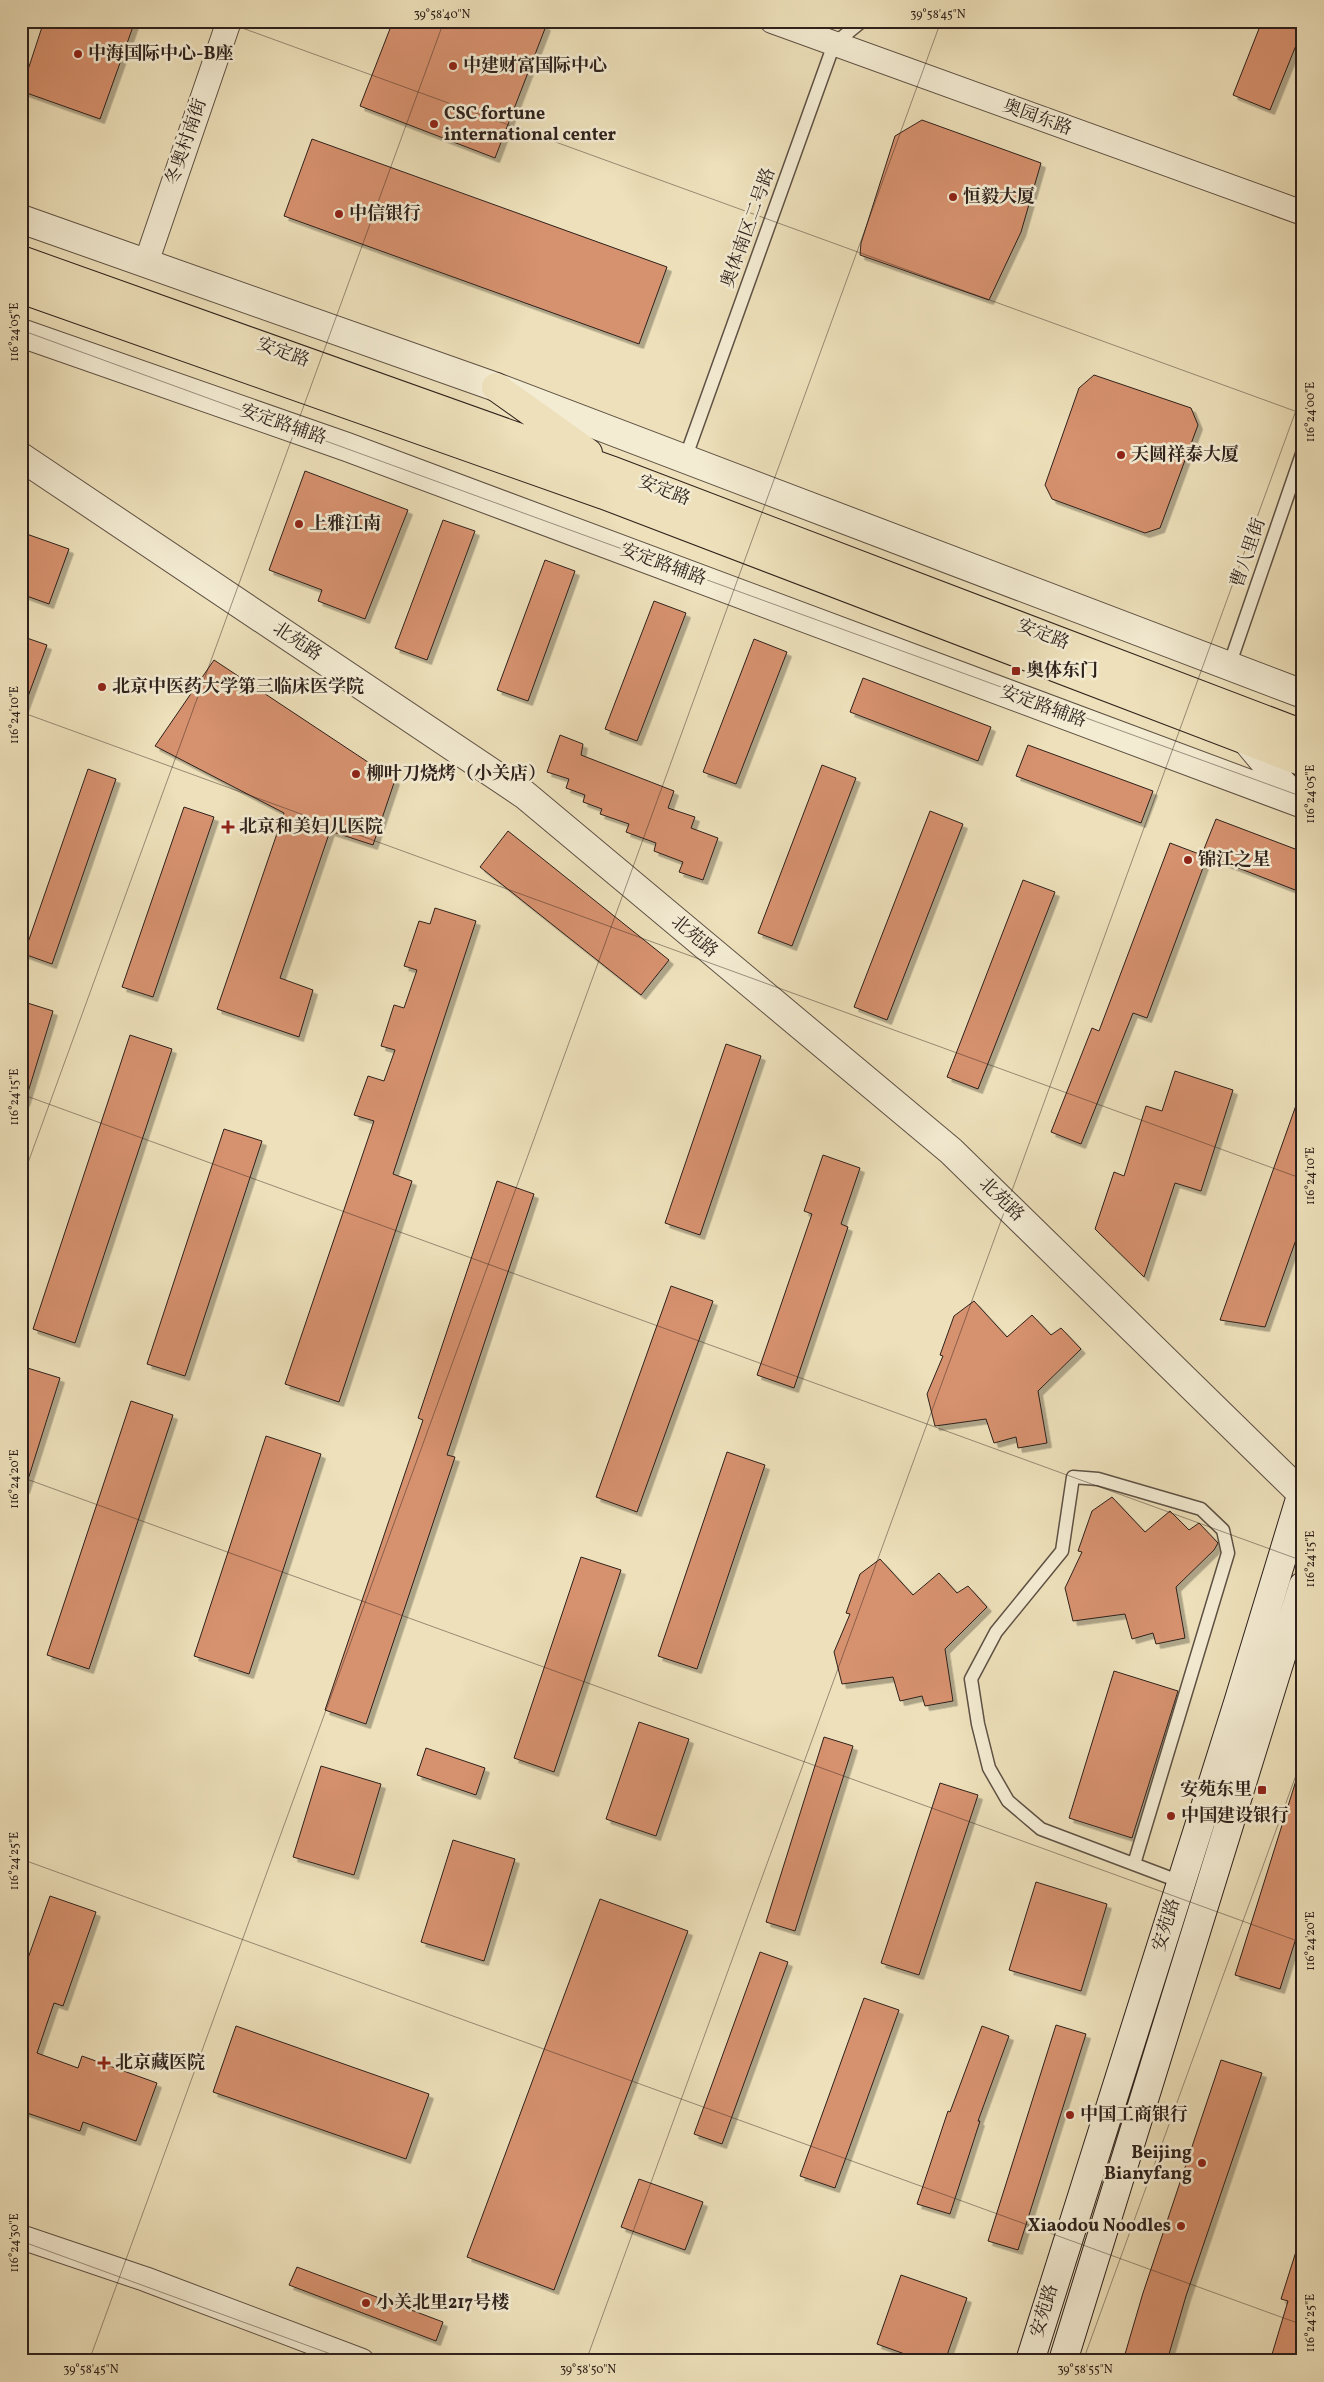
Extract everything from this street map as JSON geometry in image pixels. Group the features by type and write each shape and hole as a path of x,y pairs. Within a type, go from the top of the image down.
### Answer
{"main road":[{"name":"安定路","path":"21,260 614,471 1303,734"},
{"name":"安定路","path":"21,289 604,495 1303,762"},
{"path":"496,387 614,471"}],"street":[{"name":"冬奥村南街","path":"146,263 229,21"},
{"name":"奥园东路","path":"772,21 1303,213"},
{"path":"21,219 496,387 1303,694"},
{"name":"安定路辅路","path":"21,333 347,447 1300,803"},
{"name":"北苑路","path":"21,457 525,796 951,1151 1302,1492"},
{"name":"安定路","path":"1246,740 1300,803"},
{"name":"安苑路","path":"1030,2361 1302,1492"},
{"name":"安苑路","path":"1063,2361 1303,1586"},
{"path":"21,2236 145,2279 362,2361"}],"lane":[{"path":"834,44 862,21"},
{"name":"奥体南区二号路","path":"685,459 834,44"},
{"name":"曹八里街","path":"1229,666 1303,451"},
{"path":"1134,1864 1228,1553 1223,1530 1201,1509 1098,1479 1073,1477 1062,1551 996,1632 971,1679 978,1724 990,1768 1008,1801 1041,1829 1181,1882"}],"building":[{"name":"中海国际中心-B座","path":"44,21 135,21 100,119 21,91"},
{"name":"中建财富国际中心","path":"393,21 534,21 546,26 495,158 360,106"},
{"path":"1262,21 1303,21 1303,28 1270,110 1233,95"},
{"name":"恒毅大厦","path":"922,120 1041,163 1021,232 989,300 860,255 861,243 895,136"},
{"path":"312,139 667,267 639,344 284,216"},
{"name":"天圆祥泰大厦","path":"1094,375 1191,408 1198,425 1160,528 1145,533 1052,499 1045,485 1079,388"},
{"path":"305,471 408,510 365,619 318,601 322,590 269,570"},
{"path":"443,520 475,531 427,660 395,648"},
{"path":"21,532 69,549 49,604 21,594"},
{"path":"545,560 575,571 528,701 497,690"},
{"path":"654,601 686,613 637,741 605,729"},
{"path":"21,636 47,645 23,710 21,710"},
{"path":"754,639 787,652 736,784 703,772"},
{"path":"214,660 395,780 373,845 330,831 280,978 313,990 299,1037 217,1009 284,813 155,746"},
{"path":"863,678 991,727 978,761 850,712"},
{"path":"560,735 583,744 581,755 674,791 668,808 695,817 691,828 718,838 703,880 679,872 683,862 654,851 656,843 626,832 629,824 600,814 602,809 583,802 585,795 566,788 569,779 547,772"},
{"path":"1028,745 1153,791 1141,823 1016,776"},
{"path":"822,765 856,778 792,946 758,933"},
{"path":"88,769 116,779 52,964 24,954"},
{"path":"184,807 214,817 153,997 122,987"},
{"path":"930,811 963,824 887,1020 854,1007"},
{"path":"1216,819 1303,852 1303,893 1202,854"},
{"path":"508,831 669,960 641,995 480,867"},
{"path":"1170,843 1207,857 1147,1018 1133,1013 1081,1144 1051,1132 1092,1028 1099,1031"},
{"path":"1023,880 1055,892 978,1089 947,1077"},
{"path":"435,908 476,921 393,1174 412,1181 339,1402 285,1384 374,1121 354,1115 368,1076 384,1081 395,1050 381,1046 394,1005 404,1008 417,970 404,966 419,921 430,924"},
{"path":"21,1001 53,1011 25,1102 21,1101"},
{"path":"130,1035 172,1049 75,1343 33,1329"},
{"path":"726,1044 761,1056 700,1235 665,1223"},
{"path":"1175,1071 1233,1090 1201,1191 1175,1183 1144,1277 1095,1229 1114,1172 1124,1176 1146,1106 1162,1111"},
{"path":"1300,1094 1303,1095 1303,1220 1265,1327 1220,1320"},
{"path":"224,1129 262,1141 185,1376 147,1364"},
{"path":"823,1155 860,1168 841,1224 848,1227 794,1388 757,1375 812,1214 804,1211"},
{"path":"497,1181 534,1194 447,1455 455,1457 366,1724 325,1710 423,1420 418,1418"},
{"path":"671,1286 713,1301 637,1512 596,1497"},
{"path":"974,1301 1007,1337 1032,1315 1051,1335 1061,1328 1081,1349 1038,1391 1047,1443 1018,1448 1016,1437 994,1443 986,1419 935,1426 927,1394 943,1356 940,1355 954,1316"},
{"path":"21,1366 60,1378 25,1489 21,1488"},
{"path":"131,1401 173,1415 89,1669 47,1655"},
{"path":"266,1436 321,1454 249,1674 194,1656"},
{"path":"727,1452 765,1465 697,1669 658,1656"},
{"path":"1112,1497 1145,1532 1170,1511 1189,1530 1199,1523 1218,1543 1214,1550 1176,1587 1185,1638 1156,1644 1153,1633 1132,1639 1125,1614 1073,1621 1065,1588 1082,1552 1078,1551 1092,1511"},
{"path":"581,1557 621,1570 554,1772 514,1758"},
{"path":"880,1559 913,1595 939,1573 957,1593 968,1586 987,1607 945,1649 953,1701 925,1706 922,1696 900,1701 893,1677 842,1684 834,1652 850,1614 846,1613 860,1574"},
{"path":"1114,1671 1178,1691 1132,1838 1069,1818"},
{"path":"639,1722 689,1739 656,1836 606,1819"},
{"path":"824,1737 853,1746 795,1931 766,1922"},
{"path":"426,1748 485,1768 476,1795 417,1775"},
{"path":"321,1766 381,1784 354,1875 293,1857"},
{"path":"1299,1771 1303,1771 1303,1916 1280,1989 1235,1975"},
{"path":"940,1783 978,1795 919,1975 881,1963"},
{"path":"453,1840 515,1859 484,1961 421,1942"},
{"path":"1036,1882 1107,1904 1081,1991 1009,1970"},
{"path":"50,1896 96,1912 63,2006 54,2003 37,2053 78,2068 82,2056 157,2083 136,2141 83,2122 80,2131 21,2111 21,1978"},
{"path":"600,1899 688,1931 554,2290 467,2257"},
{"path":"760,1952 788,1962 722,2144 694,2134"},
{"path":"864,1998 899,2010 835,2188 800,2176"},
{"path":"1056,2025 1086,2034 1018,2250 988,2241"},
{"path":"236,2026 429,2094 406,2159 213,2092"},
{"path":"982,2026 1009,2036 978,2121 980,2121 950,2214 917,2204 948,2111 950,2112"},
{"path":"1221,2060 1262,2073 1186,2296 1167,2361 1123,2361 1143,2293"},
{"path":"639,2179 703,2202 685,2250 621,2227"},
{"path":"1299,2242 1303,2242 1303,2361 1270,2361 1288,2301 1281,2299"},
{"name":"小关北里217号楼","path":"297,2267 443,2322 436,2341 289,2285"},
{"path":"901,2275 967,2298 945,2361 924,2361 877,2344"}],"place":[{"name":"中海国际中心-B座","path":"78,54"},
{"name":"中建财富国际中心","path":"453,66"},
{"name":"CSC fortune international center","path":"434,124"},
{"name":"恒毅大厦","path":"953,197"},
{"name":"中信银行","path":"339,214"},
{"name":"天圆祥泰大厦","path":"1121,455"},
{"name":"上雅江南","path":"299,524"},
{"name":"奥体东门","path":"1016,671"},
{"name":"北京中医药大学第三临床医学院","path":"102,687"},
{"name":"柳叶刀烧烤（小关店）","path":"356,774"},
{"name":"北京和美妇儿医院","path":"228,827"},
{"name":"锦江之星","path":"1188,860"},
{"name":"安苑东里","path":"1262,1790"},
{"name":"中国建设银行","path":"1171,1816"},
{"name":"北京藏医院","path":"104,2063"},
{"name":"中国工商银行","path":"1070,2115"},
{"name":"Beijing Bianyfang","path":"1202,2163"},
{"name":"Xiaodou Noodles","path":"1181,2226"},
{"name":"小关北里217号楼","path":"366,2303"}]}
